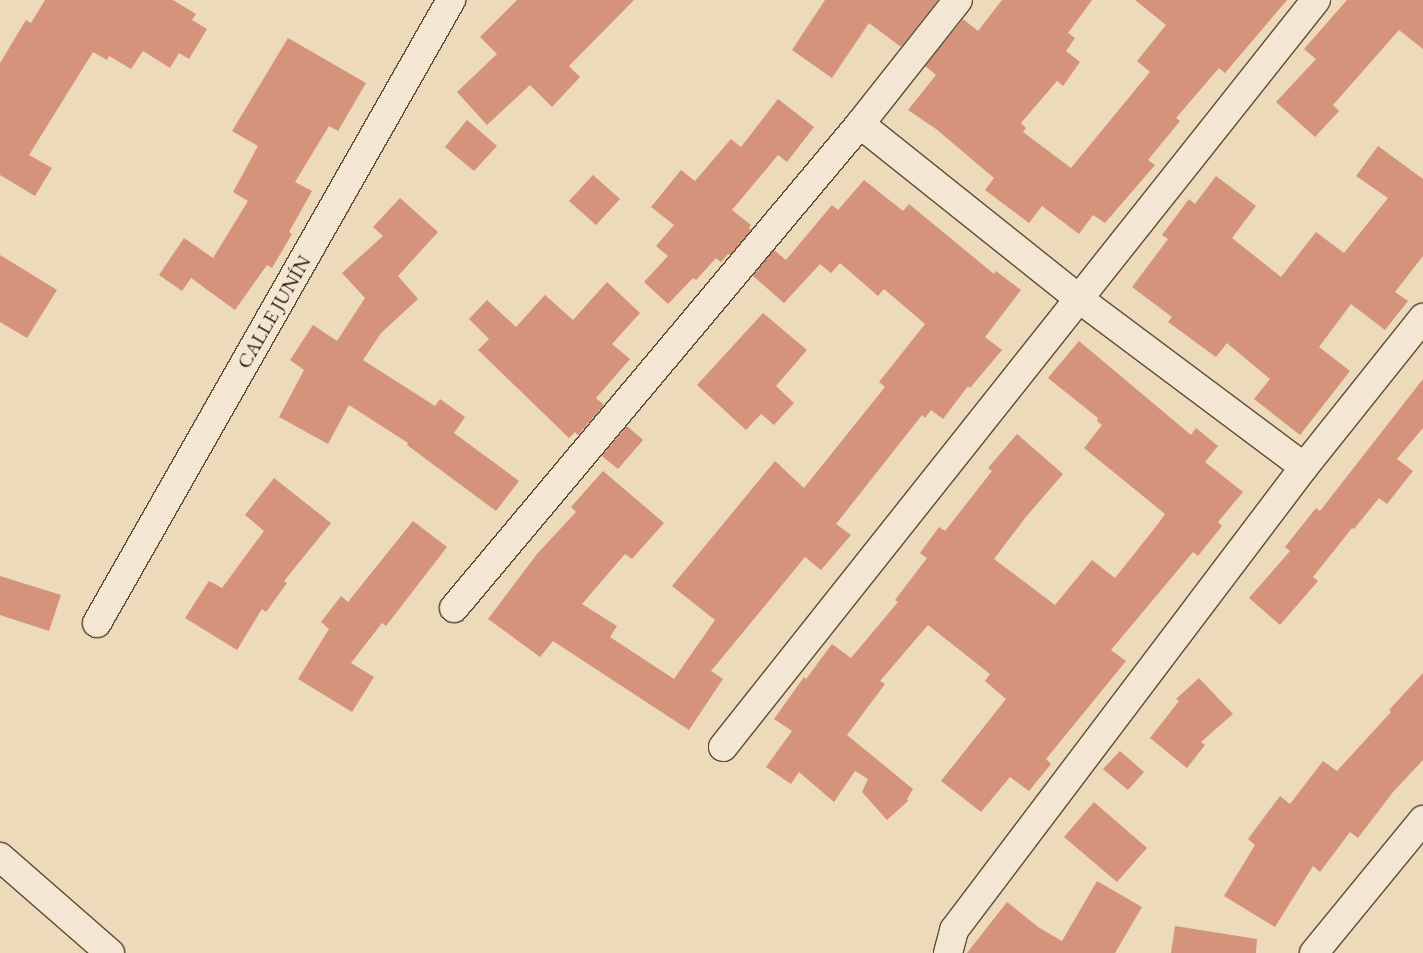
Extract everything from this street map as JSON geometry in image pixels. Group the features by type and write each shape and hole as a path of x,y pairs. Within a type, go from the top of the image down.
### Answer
{"street":[{"name":"CALLE JUNÍN","path":"98,624 451,0"},
{"path":"454,608 860,124 958,0"},
{"path":"723,747 1316,0"},
{"path":"860,124 1078,298 1304,467"},
{"path":"948,953 954,930 1304,467 1423,318"},
{"path":"1314,953 1423,820"},
{"path":"0,857 110,953"}],"building":[{"path":"45,0 173,0 196,14 192,20 207,29 189,59 179,53 170,68 143,51 131,69 109,56 107,60 93,52 29,155 52,168 35,196 0,175 0,63 26,20 31,23"},
{"path":"517,0 634,0 569,66 580,77 552,107 530,85 487,125 457,92 497,54 480,37"},
{"path":"825,0 938,0 901,47 869,23 832,78 792,50"},
{"path":"1002,0 1092,0 1068,33 1075,38 1066,51 1080,62 1063,86 1057,81 1021,123 1026,128 1023,132 1071,168 1150,72 1137,61 1166,25 1135,0 1287,0 1225,73 1219,68 1176,118 1180,121 1148,160 1155,165 1105,223 1093,215 1079,234 1042,206 1029,223 985,190 994,178 936,129 908,110 936,75 925,66 963,19 978,31"},
{"path":"1347,0 1423,0 1423,49 1399,30 1333,105 1339,111 1315,137 1276,102 1316,59 1304,49"},
{"path":"288,38 366,83 338,131 329,126 295,182 312,191 289,232 292,234 272,268 267,265 235,310 191,278 182,291 159,275 184,238 213,258 248,201 233,192 258,146 232,131"},
{"path":"778,99 814,127 787,162 778,155 732,210 751,225 749,228 751,230 730,255 728,254 721,262 716,258 696,280 693,278 668,304 644,282 668,256 656,246 674,225 651,207 681,170 695,181 731,139 741,147"},
{"path":"467,120 497,146 474,171 445,147"},
{"path":"1378,146 1423,179 1423,256 1395,292 1408,301 1385,330 1351,304 1319,347 1350,371 1300,435 1254,399 1270,379 1227,343 1216,357 1168,322 1172,317 1132,287 1168,239 1162,235 1189,199 1195,204 1216,176 1256,206 1232,238 1281,277 1316,232 1344,253 1388,198 1356,176"},
{"path":"593,175 620,199 596,225 569,201"},
{"path":"864,180 903,211 909,204 994,274 996,271 1021,290 985,337 1002,350 970,388 968,386 943,419 931,410 925,418 922,415 836,524 851,535 821,570 805,557 711,671 723,679 689,730 553,641 540,657 488,619 537,554 576,512 571,507 603,471 664,523 632,559 625,554 582,604 617,626 610,637 674,679 715,620 672,586 775,461 804,488 885,387 879,382 925,324 884,289 878,296 840,263 831,273 820,264 784,303 753,276 774,250 786,260 832,205 838,210"},
{"path":"400,198 438,232 398,276 418,299 381,333 363,360 435,406 440,399 465,417 454,433 519,481 496,511 407,445 408,443 349,405 328,444 279,417 304,370 290,360 313,325 337,341 365,298 342,273 383,236 373,227"},
{"path":"0,255 57,290 27,338 0,322"},
{"path":"607,282 640,313 612,344 630,359 596,398 604,405 578,435 575,432 569,438 478,350 489,339 469,319 487,300 516,327 545,295 573,320"},
{"path":"763,313 807,350 776,386 794,403 774,425 761,414 746,430 697,385"},
{"path":"1079,341 1191,435 1196,428 1218,446 1205,462 1243,492 1218,522 1222,526 1198,556 1193,552 1111,650 1126,661 1046,759 1051,764 1029,791 1010,777 981,812 941,781 1006,699 985,681 990,674 928,625 880,681 885,684 847,735 913,789 907,799 908,801 887,820 862,792 868,779 855,771 834,802 799,772 791,784 766,767 792,731 774,719 804,677 806,679 832,644 851,658 898,602 895,600 927,558 920,553 939,527 945,531 992,471 988,468 1017,434 1063,474 1025,518 994,559 1055,605 1092,560 1115,578 1158,524 1165,514 1084,448 1102,425 1097,421 1098,418 1048,378"},
{"path":"1423,379 1423,428 1397,459 1413,471 1387,504 1379,498 1354,529 1352,528 1313,577 1318,581 1280,625 1249,598 1290,551 1285,547 1316,508 1320,511"},
{"path":"627,426 643,440 618,469 602,456"},
{"path":"274,478 331,523 284,581 287,583 266,612 262,609 237,650 185,618 209,581 222,588 264,531 245,515"},
{"path":"413,521 447,547 386,626 382,623 351,663 374,677 352,712 298,679 329,629 321,622 341,596 348,602"},
{"path":"0,576 61,595 49,631 0,615"},
{"path":"1423,673 1423,760 1393,792 1358,838 1350,832 1320,872 1313,866 1275,927 1224,896 1255,845 1248,839 1280,796 1290,804 1323,761 1337,771 1391,712 1389,710"},
{"path":"1199,678 1233,714 1201,742 1205,745 1187,768 1150,738 1179,701 1176,699"},
{"path":"1120,751 1144,772 1128,790 1103,769"},
{"path":"1094,802 1147,848 1117,882 1064,837"},
{"path":"1097,881 1142,907 1115,953 967,953 1007,902 1038,927 1062,941"},
{"path":"1175,926 1257,939 1256,953 1171,953"}]}
